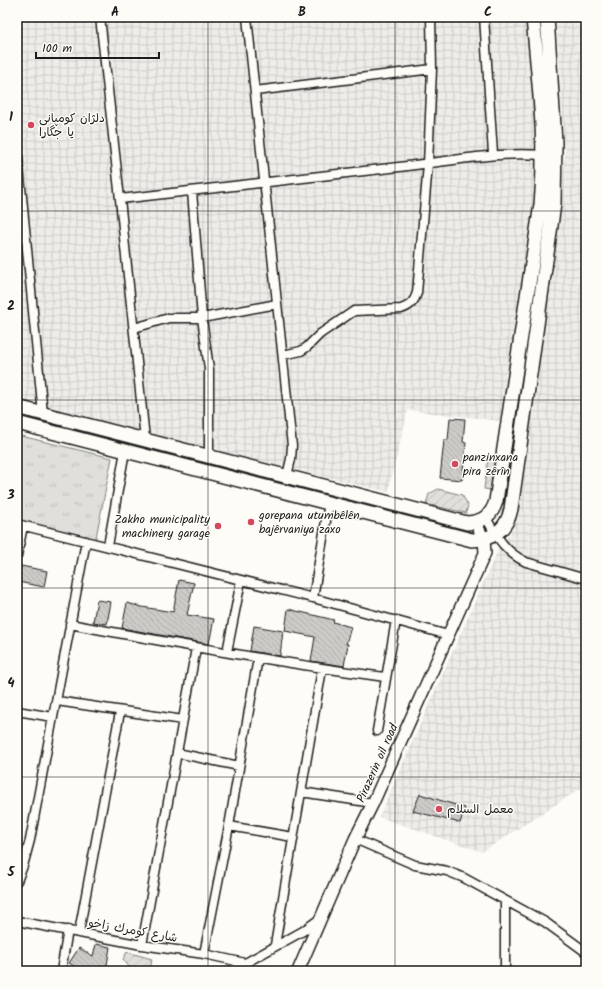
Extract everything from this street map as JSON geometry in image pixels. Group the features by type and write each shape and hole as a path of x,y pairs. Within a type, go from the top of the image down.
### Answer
{"main road":[{"path":"17,407 467,522 480,520 494,508 496,501 541,204 543,155 534,17"},
{"path":"17,424 472,540 490,537 506,523 511,509 554,204 555,142 547,17"},
{"path":"480,520 490,537"},
{"name":"Pirazerin oil road","path":"298,971 355,839 373,803 485,553 490,537"}],"street":[{"path":"100,17 145,439"},
{"path":"247,17 292,446 292,459 286,476"},
{"path":"283,355 301,351 320,334 354,311 402,309 414,301 417,293 428,164 432,69 431,17"},
{"path":"484,17 493,154"},
{"path":"255,91 432,69"},
{"path":"17,146 43,414"},
{"path":"120,199 428,164 493,154 543,155"},
{"path":"192,191 202,318 209,369 209,456"},
{"path":"134,328 169,318 202,318 277,304"},
{"path":"108,546 125,451"},
{"path":"313,598 329,503"},
{"path":"17,556 20,525 313,598 448,634"},
{"path":"490,537 521,560 586,579"},
{"path":"17,881 30,840 86,541"},
{"path":"227,652 241,581"},
{"path":"377,731 396,620"},
{"path":"70,624 196,648 322,669 386,677"},
{"path":"142,945 196,648"},
{"path":"204,954 229,826 258,658"},
{"path":"275,945 322,669"},
{"path":"57,701 120,712 183,720"},
{"path":"17,711 53,717"},
{"path":"79,932 120,712"},
{"path":"177,753 239,766"},
{"path":"301,792 373,803"},
{"path":"229,826 293,836"},
{"path":"355,839 415,865 455,874 545,922 586,952"},
{"path":"504,900 505,971"},
{"path":"231,971 322,918"},
{"name":"شارع كومرك زاخو","path":"17,921 142,945 204,954 245,963"},
{"path":"60,971 68,930"}],"shaded area":[{"path":"17,17 526,17 542,169 500,421 408,410 388,492 86,420 17,402"},
{"path":"556,17 586,17 586,785 482,852 379,817 500,545 510,535 517,500 565,155"}],"green space":[{"path":"17,435 112,458 95,542 17,523"},
{"path":"488,459 495,459 491,490 484,489"},
{"path":"438,489 462,495 468,505 466,513 426,504 429,494"},
{"path":"127,952 152,959 150,971 130,971 130,968 123,959"}],"building":[{"path":"450,418 465,419 463,442 466,443 462,480 440,478 444,440 448,440"},
{"path":"21,566 47,571 44,587 18,582"},
{"path":"179,580 194,583 187,615 214,619 209,644 122,628 127,603 173,612"},
{"path":"97,600 111,602 107,624 93,622"},
{"path":"288,609 334,620 333,622 351,627 346,644 348,644 344,666 311,661 315,637 285,631"},
{"path":"254,626 283,631 280,656 250,651"},
{"name":"معمل السلام","path":"420,794 465,808 460,823 413,811"},
{"path":"96,944 110,947 106,971 73,971 74,966 69,963 79,948 93,956"}],"place":[{"name":"دلژان کومپانی یا جگارا","path":"31,125"},
{"name":"panzinxana pira zêrîn","path":"455,464"},
{"name":"gorepana utumbêlên bajêrvaniya zaxo","path":"251,522"},
{"name":"Zakho municipality machinery garage","path":"218,526"},
{"name":"معمل السلام","path":"439,809"}]}
